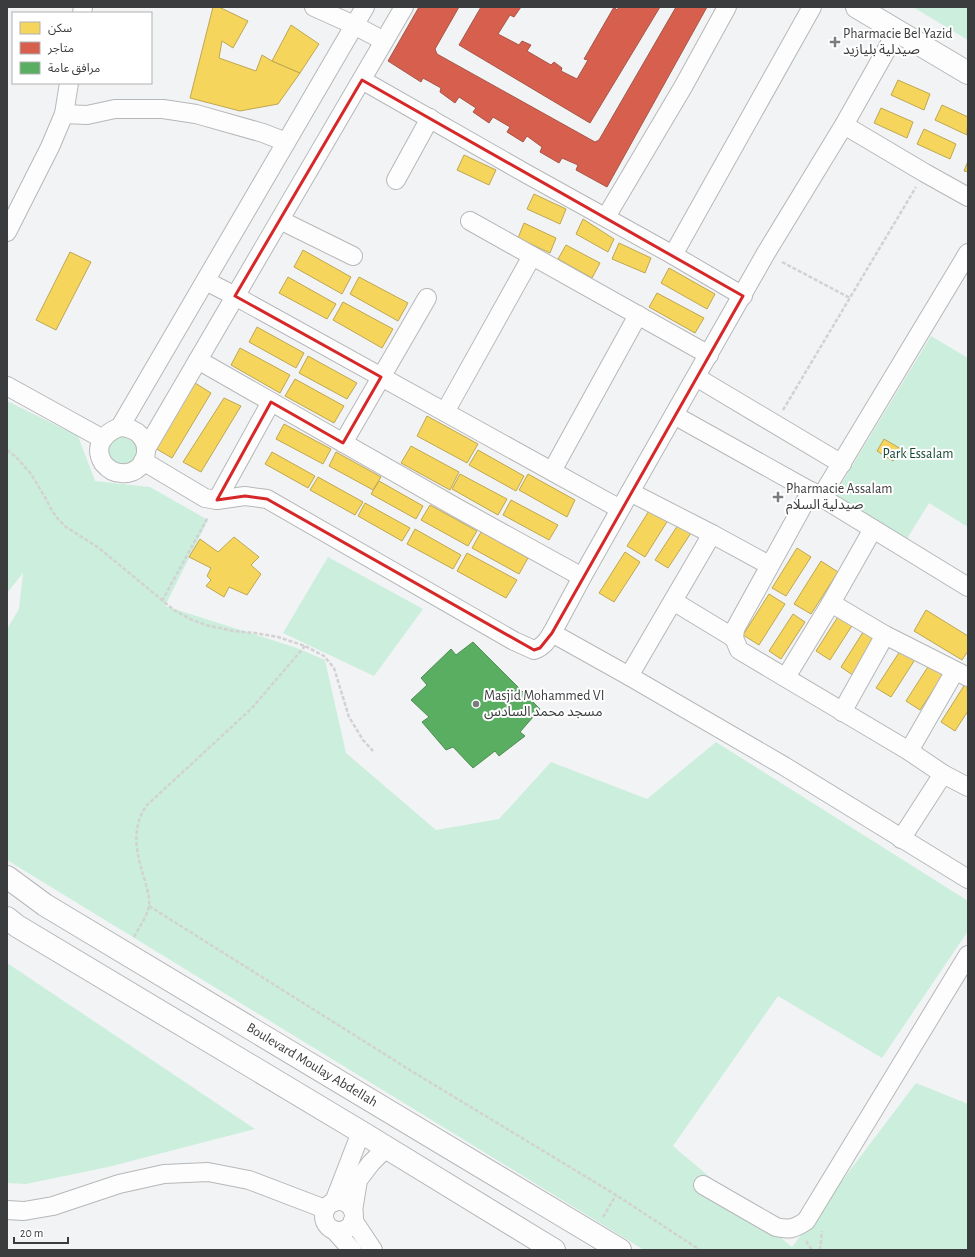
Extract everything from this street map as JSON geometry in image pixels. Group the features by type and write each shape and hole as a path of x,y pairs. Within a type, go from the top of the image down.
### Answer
{"main road":[{"path":"857,7 968,74"},
{"name":"Boulevard Moulay Abdellah","path":"7,877 46,905 620,1250"},
{"path":"7,918 17,926 361,1132 554,1250"}],"street":[{"path":"314,7 354,25 384,41"},
{"path":"120,427 354,25 366,7"},
{"path":"145,455 145,443 138,433 128,428 120,427 111,431 103,438 100,446 101,458 106,466 112,471 126,474 136,470 145,455 198,360 404,7"},
{"path":"606,217 683,86 727,7"},
{"path":"673,255 812,7"},
{"path":"145,455 205,498 217,500 245,496 267,499 525,647 534,650 540,648 552,633 620,509 766,254 844,124 897,31"},
{"path":"362,80 743,296"},
{"path":"7,232 50,147 64,114 70,84"},
{"path":"64,114 87,115 115,109 163,108 196,114 286,142"},
{"path":"396,180 430,118"},
{"path":"844,124 968,197"},
{"path":"280,220 353,256"},
{"path":"470,222 709,355"},
{"path":"445,412 532,256"},
{"path":"966,262 842,464 816,494 769,565 738,621 734,638 739,650 909,751 943,774 968,787"},
{"path":"206,281 236,296 620,509"},
{"path":"343,443 427,298"},
{"path":"552,471 638,315"},
{"path":"198,360 582,577"},
{"path":"696,377 842,464"},
{"path":"7,386 103,438"},
{"path":"217,500 271,402"},
{"path":"674,415 816,494 968,587"},
{"path":"630,492 769,565"},
{"path":"786,677 831,603 873,529"},
{"path":"629,676 712,534"},
{"path":"673,601 734,638"},
{"path":"831,603 885,635 962,674 909,751"},
{"path":"552,633 784,766 968,879"},
{"path":"842,712 885,635"},
{"path":"901,839 943,774"},
{"path":"703,1185 776,1227 786,1230 797,1227 806,1221 968,955"},
{"path":"352,1250 335,1231 326,1225 324,1220 361,1132"},
{"path":"335,1231 341,1231 351,1226 358,1180 371,1163 386,1148"},
{"path":"7,1210 24,1211 53,1206 119,1184 164,1174 208,1172 249,1180 330,1206 342,1201 349,1205 353,1216 373,1250"}],"path":[{"path":"775,424 925,173"},
{"path":"766,254 850,298"},
{"path":"7,450 16,457 31,474 51,509 66,527 99,548 162,601 190,619 206,625 233,631 278,637 305,646 324,656 334,668 350,716 364,740 372,750"},
{"path":"162,601 217,500"},
{"path":"125,953 149,906 148,893 137,854 136,832 141,814 146,806 252,708 305,646"},
{"path":"149,906 412,1072 616,1195 700,1250"},
{"path":"593,1234 616,1195"}],"highlighted area":[{"path":"362,80 743,296 552,633 540,648 534,650 267,499 245,496 217,500 271,402 343,443 381,377 235,296"}],"green space":[{"path":"913,7 968,7 968,40"},
{"name":"Park Essalam","path":"931,336 968,358 968,527 929,503 905,542 832,499"},
{"path":"7,401 78,436 95,481 150,487 208,520 165,606 297,648 325,660 346,753 436,830 499,819 551,762 647,799 716,742 968,901 968,931 882,1058 778,996 673,1146 792,1247 916,1083 968,1104 968,1250 644,1250 7,860 7,629 19,609 23,573 7,593"},
{"path":"131,434 140,449 132,464 120,466 110,459 108,448 113,437"},
{"path":"328,557 423,609 374,676 283,633"},
{"path":"7,963 255,1129 108,1167 26,1184 7,1183"}],"building: سكن":[{"path":"213,7 219,7 248,21 233,48 222,41 219,58 256,71 262,55 300,73 278,104 240,111 190,98"},
{"path":"291,25 319,44 300,73 272,61"},
{"path":"898,80 930,94 924,110 891,95"},
{"path":"942,105 968,117 967,135 935,120"},
{"path":"881,108 913,122 907,138 874,123"},
{"path":"924,129 956,144 950,159 917,144"},
{"path":"464,155 496,170 489,185 457,170"},
{"path":"968,161 968,172 964,171"},
{"path":"534,194 566,209 560,224 527,209"},
{"path":"583,219 614,239 608,252 576,234"},
{"path":"524,223 556,238 550,253 518,238"},
{"path":"619,243 651,258 645,273 612,259"},
{"path":"566,245 600,263 592,278 558,259"},
{"path":"303,250 351,277 342,294 294,267"},
{"path":"70,252 91,262 56,330 36,320"},
{"path":"669,268 715,294 707,309 661,283"},
{"path":"288,277 336,304 327,319 279,293"},
{"path":"359,277 408,303 398,321 350,294"},
{"path":"657,293 704,318 695,333 649,307"},
{"path":"343,302 393,329 382,348 333,320"},
{"path":"257,327 304,353 296,368 249,342"},
{"path":"240,348 290,375 280,393 231,365"},
{"path":"308,356 357,383 347,399 299,373"},
{"path":"295,379 344,406 334,423 285,396"},
{"path":"195,383 211,393 172,458 155,448"},
{"path":"224,398 241,406 201,472 183,462"},
{"path":"427,416 478,444 467,463 417,436"},
{"path":"284,424 331,449 323,464 276,439"},
{"path":"884,439 901,449 893,461 877,451"},
{"path":"411,446 459,472 450,490 401,463"},
{"path":"478,450 524,476 516,491 469,465"},
{"path":"272,452 315,476 308,488 265,464"},
{"path":"336,452 381,477 373,490 329,466"},
{"path":"460,474 507,499 498,515 452,489"},
{"path":"528,474 575,500 567,517 519,490"},
{"path":"318,477 363,502 355,515 310,490"},
{"path":"379,481 423,506 416,519 371,494"},
{"path":"511,500 558,525 549,540 503,515"},
{"path":"365,503 410,528 402,541 358,516"},
{"path":"430,505 477,531 468,546 421,520"},
{"path":"652,506 670,517 645,557 627,546"},
{"path":"680,522 693,530 668,568 655,560"},
{"path":"415,529 461,555 453,569 407,544"},
{"path":"481,532 528,558 519,574 472,548"},
{"path":"234,537 259,557 251,565 261,574 247,595 229,587 224,597 206,586 211,580 207,576 211,568 189,557 200,539 218,552"},
{"path":"797,548 811,557 786,596 772,588"},
{"path":"625,552 640,562 614,602 599,593"},
{"path":"467,553 517,580 506,598 457,571"},
{"path":"821,561 838,572 811,614 794,604"},
{"path":"769,594 785,604 759,645 743,635"},
{"path":"926,610 968,636 968,651 962,660 914,631"},
{"path":"841,612 855,621 830,660 816,651"},
{"path":"793,614 805,622 781,659 769,651"},
{"path":"865,629 879,637 854,676 841,667"},
{"path":"902,648 916,658 891,697 876,688"},
{"path":"931,662 946,671 920,710 906,701"},
{"path":"967,681 968,711 955,731 941,722"}],"building: متاجر":[{"path":"419,7 459,7 435,49 437,54 595,142 599,140 676,7 707,7 607,187 576,170 578,165 562,158 559,163 540,152 542,147 527,136 523,142 507,132 510,127 493,117 489,123 473,112 476,108 459,97 455,103 440,92 441,88 423,78 421,82 388,61"},
{"path":"481,7 521,7 514,17 510,15 498,34 519,45 522,41 531,45 527,51 551,65 554,62 562,68 561,71 577,79 588,60 584,59 614,7 617,10 619,7 660,7 590,123 459,45"}],"building: مرافق عامة":[{"name":"Masjid Mohammed VI مسجد محمد السادس","path":"473,642 540,709 520,732 525,736 499,756 495,751 473,768 453,747 446,750 422,722 429,717 411,700 427,685 421,678 451,649 456,655"}],"place":[{"name":"Pharmacie Bel Yazid صيدلية بليازيد","path":"835,42"},
{"name":"Pharmacie Assalam صيدلية السلام","path":"778,497"},
{"name":"Masjid Mohammed VI مسجد محمد السادس","path":"476,704"}]}
